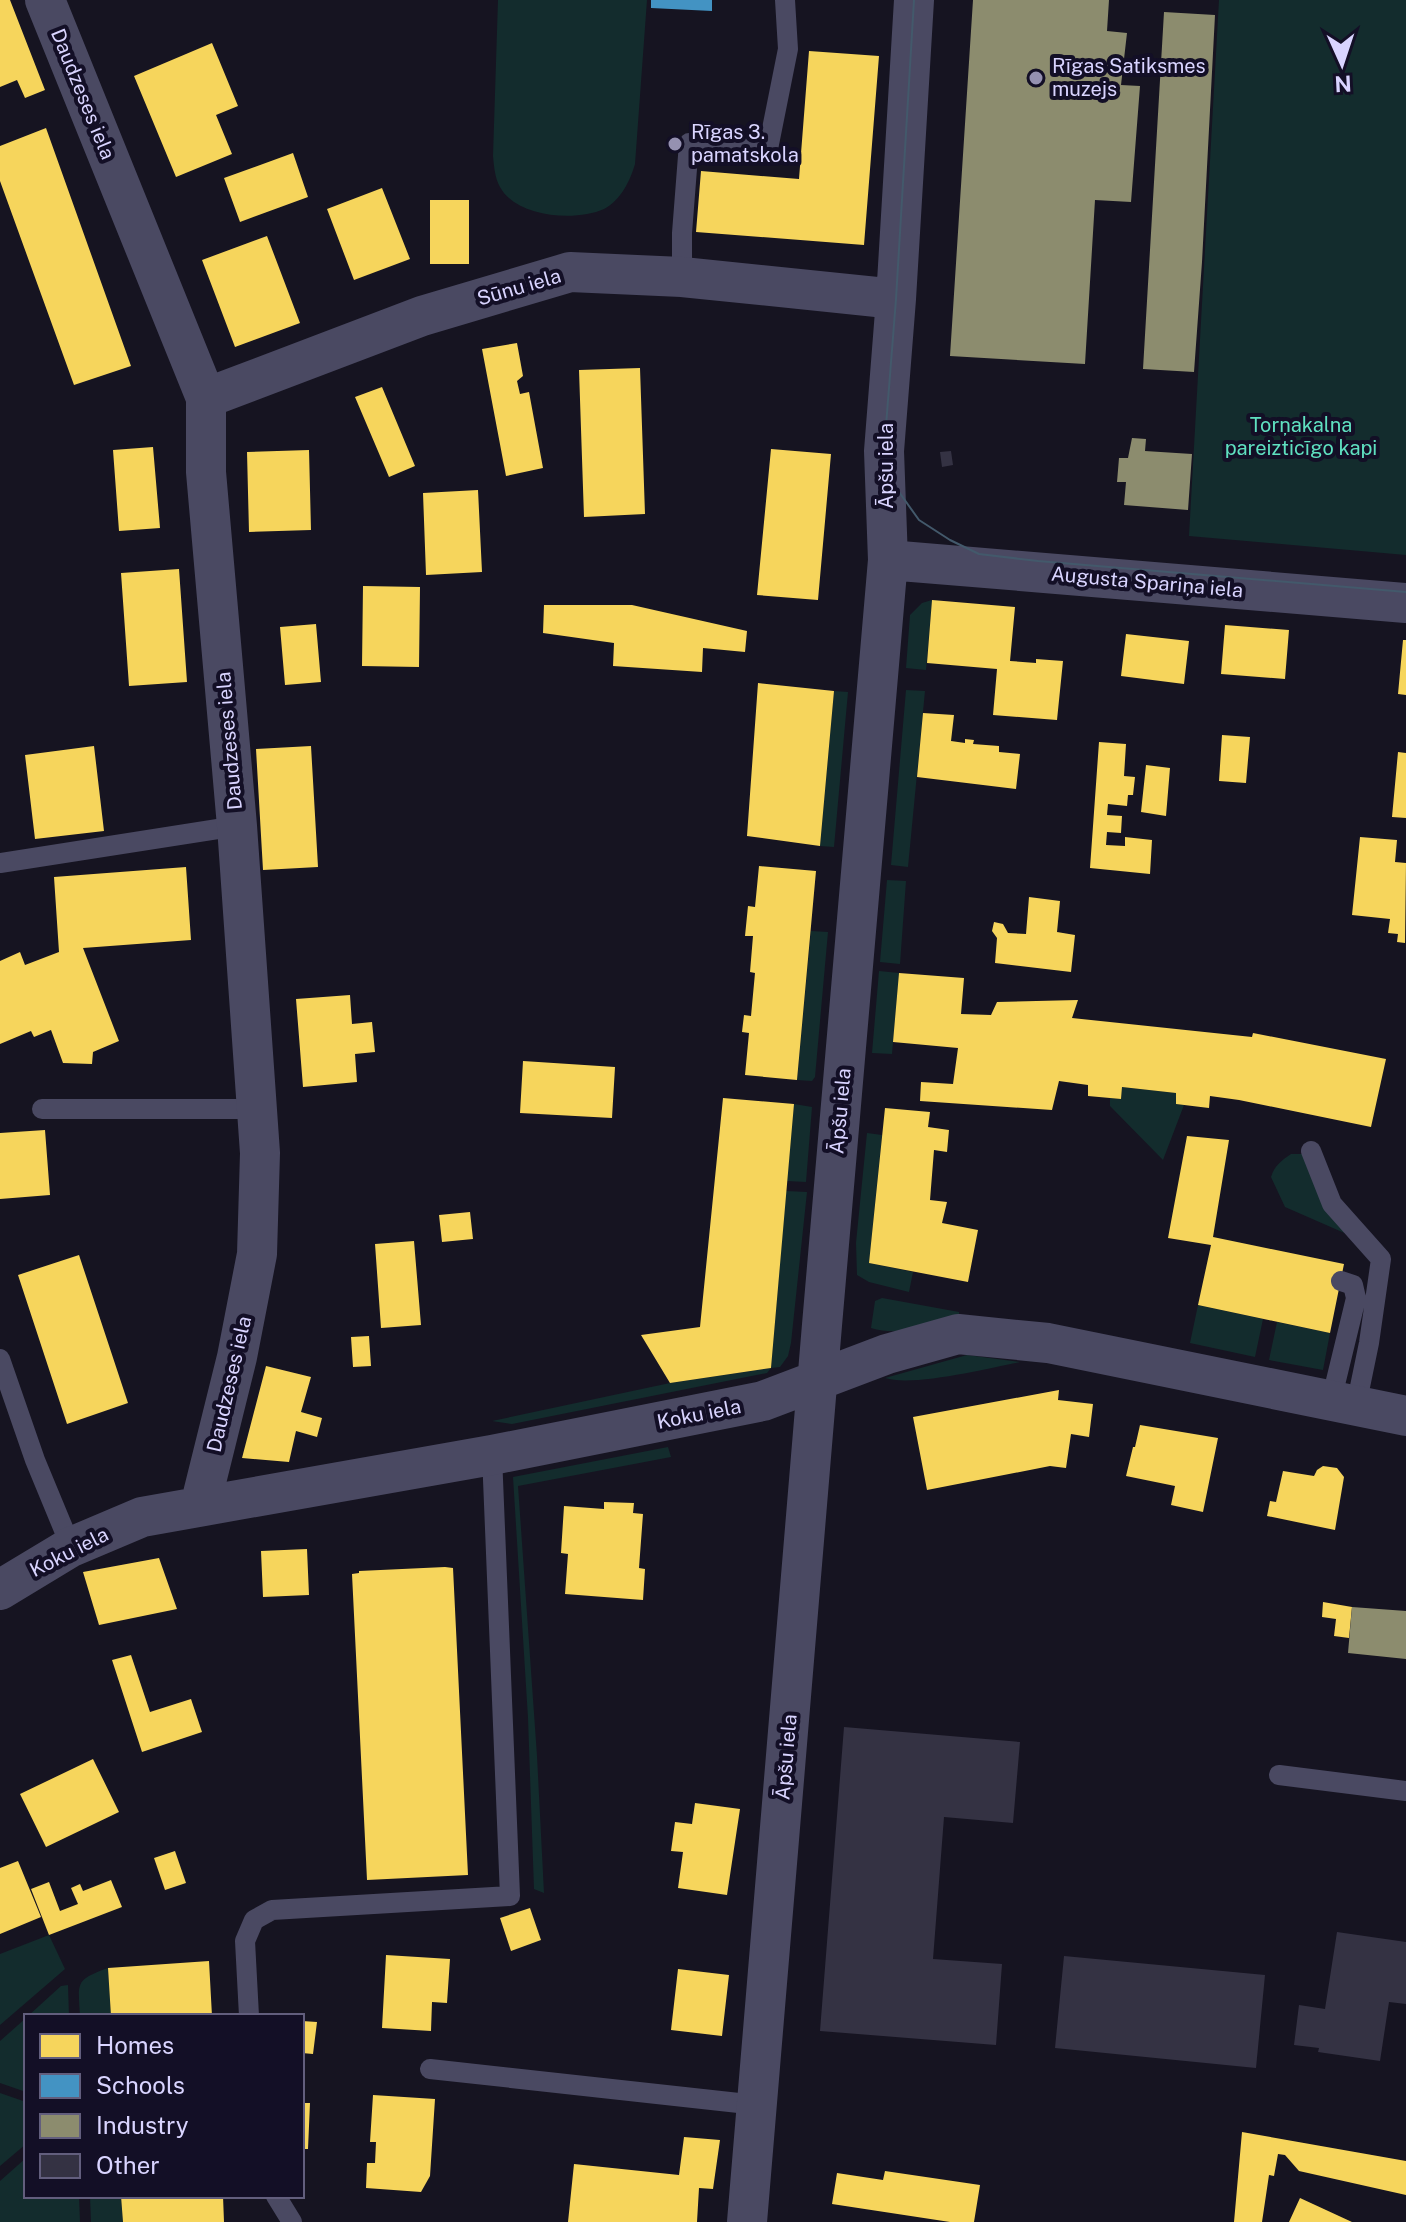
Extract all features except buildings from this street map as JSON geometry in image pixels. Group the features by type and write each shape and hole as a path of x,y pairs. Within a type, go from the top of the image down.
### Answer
{"street":[{"name":"Daudzeses iela","path":"45,0 206,398 206,472 237,826 260,1153 257,1254 237,1357 200,1506"},
{"name":"Āpšu iela","path":"747,2222 888,560 884,451 914,0"},
{"name":"Sūnu iela","path":"206,398 422,316 570,272 682,277 896,299"},
{"name":"Augusta Spariņa iela","path":"888,560 1406,603"},
{"name":"Koku iela","path":"0,1590 71,1547 142,1517 492,1455 763,1401 887,1354 958,1334 1048,1343 1406,1416"}],"lane":[{"path":"682,277 689,143 768,149 788,49 785,0"},
{"path":"0,863 237,826"},
{"path":"42,1109 258,1109"},
{"path":"1311,1151 1332,1204 1381,1259 1369,1343 1344,1403"},
{"path":"1341,1281 1353,1285 1356,1298 1344,1403"},
{"path":"0,1359 35,1460 71,1547"},
{"path":"249,2014 245,1941 254,1920 272,1910 510,1896 492,1455"},
{"path":"1279,1775 1406,1791"},
{"path":"430,2069 757,2105"},
{"path":"277,2198 292,2222"}],"green space":[{"path":"498,0 647,0 635,164 624,190 604,209 563,216 532,211 508,197 500,187 493,156"},
{"name":"Torņakalna pareizticīgo kapi","path":"1219,0 1406,0 1406,555 1189,536"},
{"path":"932,600 926,670 906,668 910,615 922,603"},
{"path":"906,690 925,691 908,867 891,865"},
{"path":"834,691 848,692 834,847 820,846"},
{"path":"887,880 906,881 900,964 880,962"},
{"path":"811,931 828,932 815,1077 812,1081 797,1080"},
{"path":"879,971 899,973 892,1054 872,1053"},
{"path":"1122,1087 1176,1093 1176,1104 1184,1105 1163,1160 1110,1106 1110,1098 1121,1099"},
{"path":"794,1104 812,1107 806,1182 787,1181"},
{"path":"867,1133 882,1135 869,1263 913,1272 909,1292 869,1282 857,1275 856,1243"},
{"path":"1291,1154 1305,1154 1349,1235 1285,1207 1271,1177 1274,1169"},
{"path":"786,1191 807,1192 791,1343 788,1356 780,1367 771,1368"},
{"path":"882,1298 959,1312 959,1318 904,1331 871,1328 875,1301"},
{"path":"1198,1305 1263,1319 1255,1357 1190,1343"},
{"path":"1277,1322 1330,1333 1323,1370 1269,1360"},
{"path":"967,1355 1020,1362 932,1378 885,1378"},
{"path":"771,1368 767,1373 512,1424 492,1421 670,1383"},
{"path":"668,1447 671,1457 518,1486 544,1893 534,1889 528,1718 513,1477"},
{"path":"49,1935 65,1969 0,2025 0,1954"},
{"path":"108,1968 111,2014 80,2014 79,1989 89,1976"},
{"path":"68,1985 69,2014 30,2014 61,1986"},
{"path":"24,2020 24,2091 0,2083 0,2041"},
{"path":"0,2093 24,2101 24,2146 0,2166"},
{"path":"24,2160 24,2198 79,2198 80,2222 0,2222 0,2181"},
{"path":"90,2198 121,2198 123,2222 91,2222"}],"tram line":[{"path":"914,0 884,451 894,485 919,520 979,554 1406,592"}],"place":[{"name":"Rīgas Satiksmes muzejs","path":"1036,78"},
{"name":"Rīgas 3. pamatskola","path":"675,144"}]}
